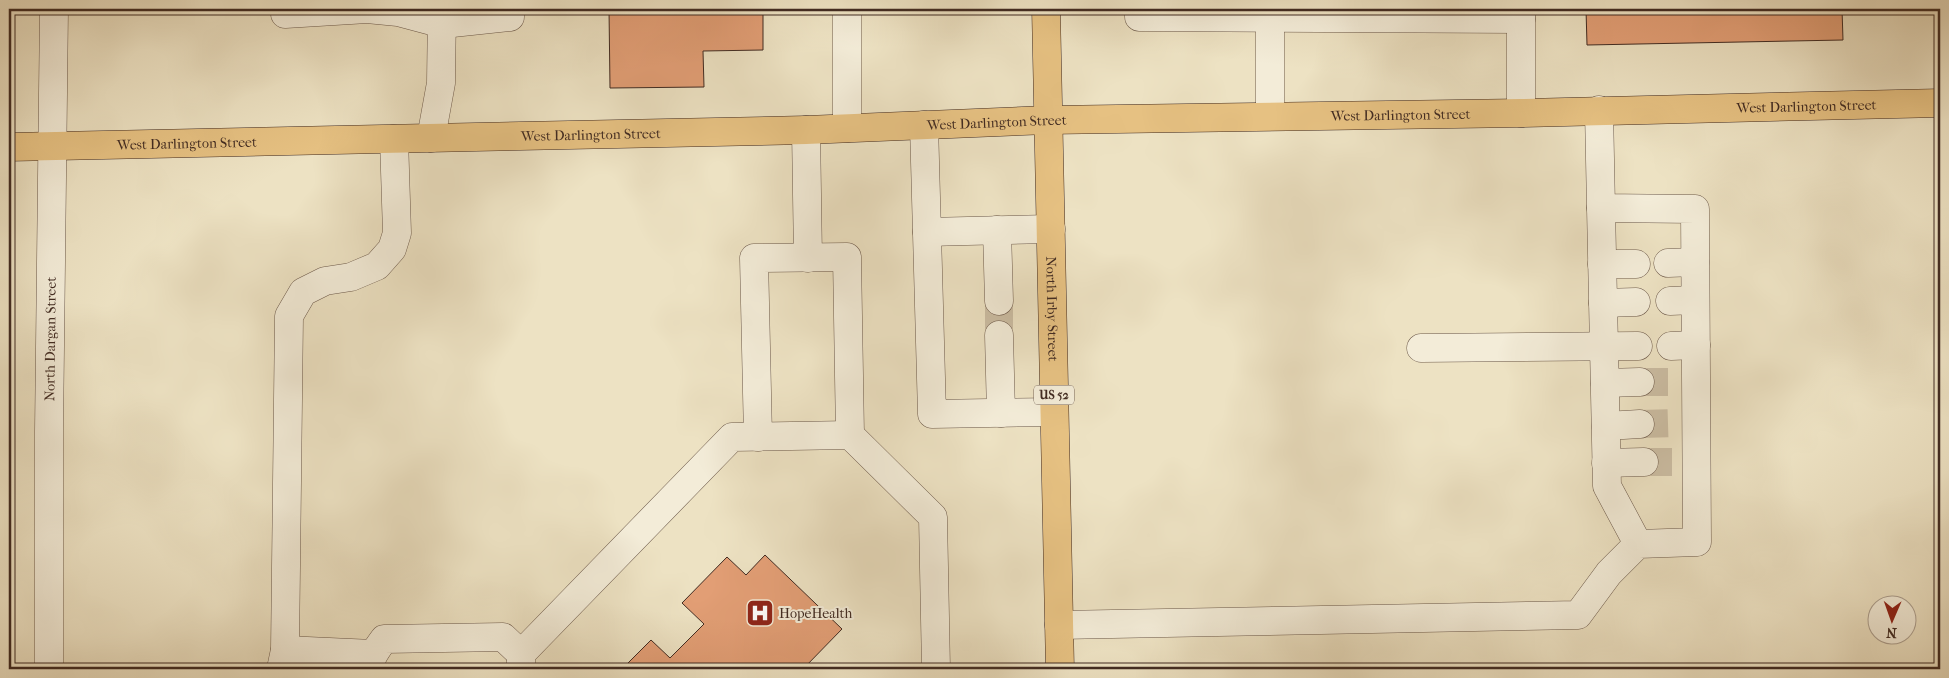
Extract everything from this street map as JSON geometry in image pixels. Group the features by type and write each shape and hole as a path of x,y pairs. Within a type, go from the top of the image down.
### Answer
{"main road":[{"name":"North Irby Street","path":"1046,9 1060,669"},
{"name":"West Darlington Street","path":"9,147 806,130 1048,120 1940,103"}],"street":[{"name":"North Dargan Street","path":"49,669 49,431 54,9"},
{"path":"285,9 285,14 367,9 443,16 510,17 510,9"},
{"path":"847,9 847,128"},
{"path":"1138,9 1139,17 1196,13 1521,14 1521,112"},
{"path":"1270,13 1270,115"},
{"path":"432,138 441,83 443,16"},
{"path":"1599,110 1607,486 1638,544"},
{"path":"924,125 932,414 1054,412"},
{"path":"806,130 808,258"},
{"path":"394,139 397,233 392,249 377,266 351,277 325,281 303,292 289,316 283,660 372,662 384,639 503,637 521,661 732,437 850,435"},
{"path":"1059,625 1578,615 1609,572 1638,544 1697,542 1684,462 1685,381 1683,345 1683,301 1696,262 1695,209 1601,208"},
{"path":"927,232 1051,229"},
{"path":"997,230 998,301"},
{"path":"758,437 754,258 847,257 850,435 933,517 936,669"},
{"path":"1668,263 1696,262"},
{"path":"1602,264 1636,264"},
{"path":"1603,303 1636,302"},
{"path":"999,335 1001,413"},
{"path":"1420,348 1638,346"},
{"path":"1604,383 1640,382"},
{"path":"1606,426 1640,424"},
{"path":"1606,463 1644,462"}],"building":[{"path":"609,9 763,9 763,50 703,51 704,87 610,88"},
{"path":"1586,9 1842,9 1843,40 1587,45"},
{"name":"HopeHealth","path":"765,555 842,629 803,669 622,669 651,640 670,658 704,624 682,603 727,557 746,575"}],"tunnel":[{"path":"999,301 999,335"},
{"path":"1640,382 1674,382"},
{"path":"1640,424 1673,423"},
{"path":"1644,462 1673,462"}],"place":[{"name":"HopeHealth","path":"760,613"}]}
